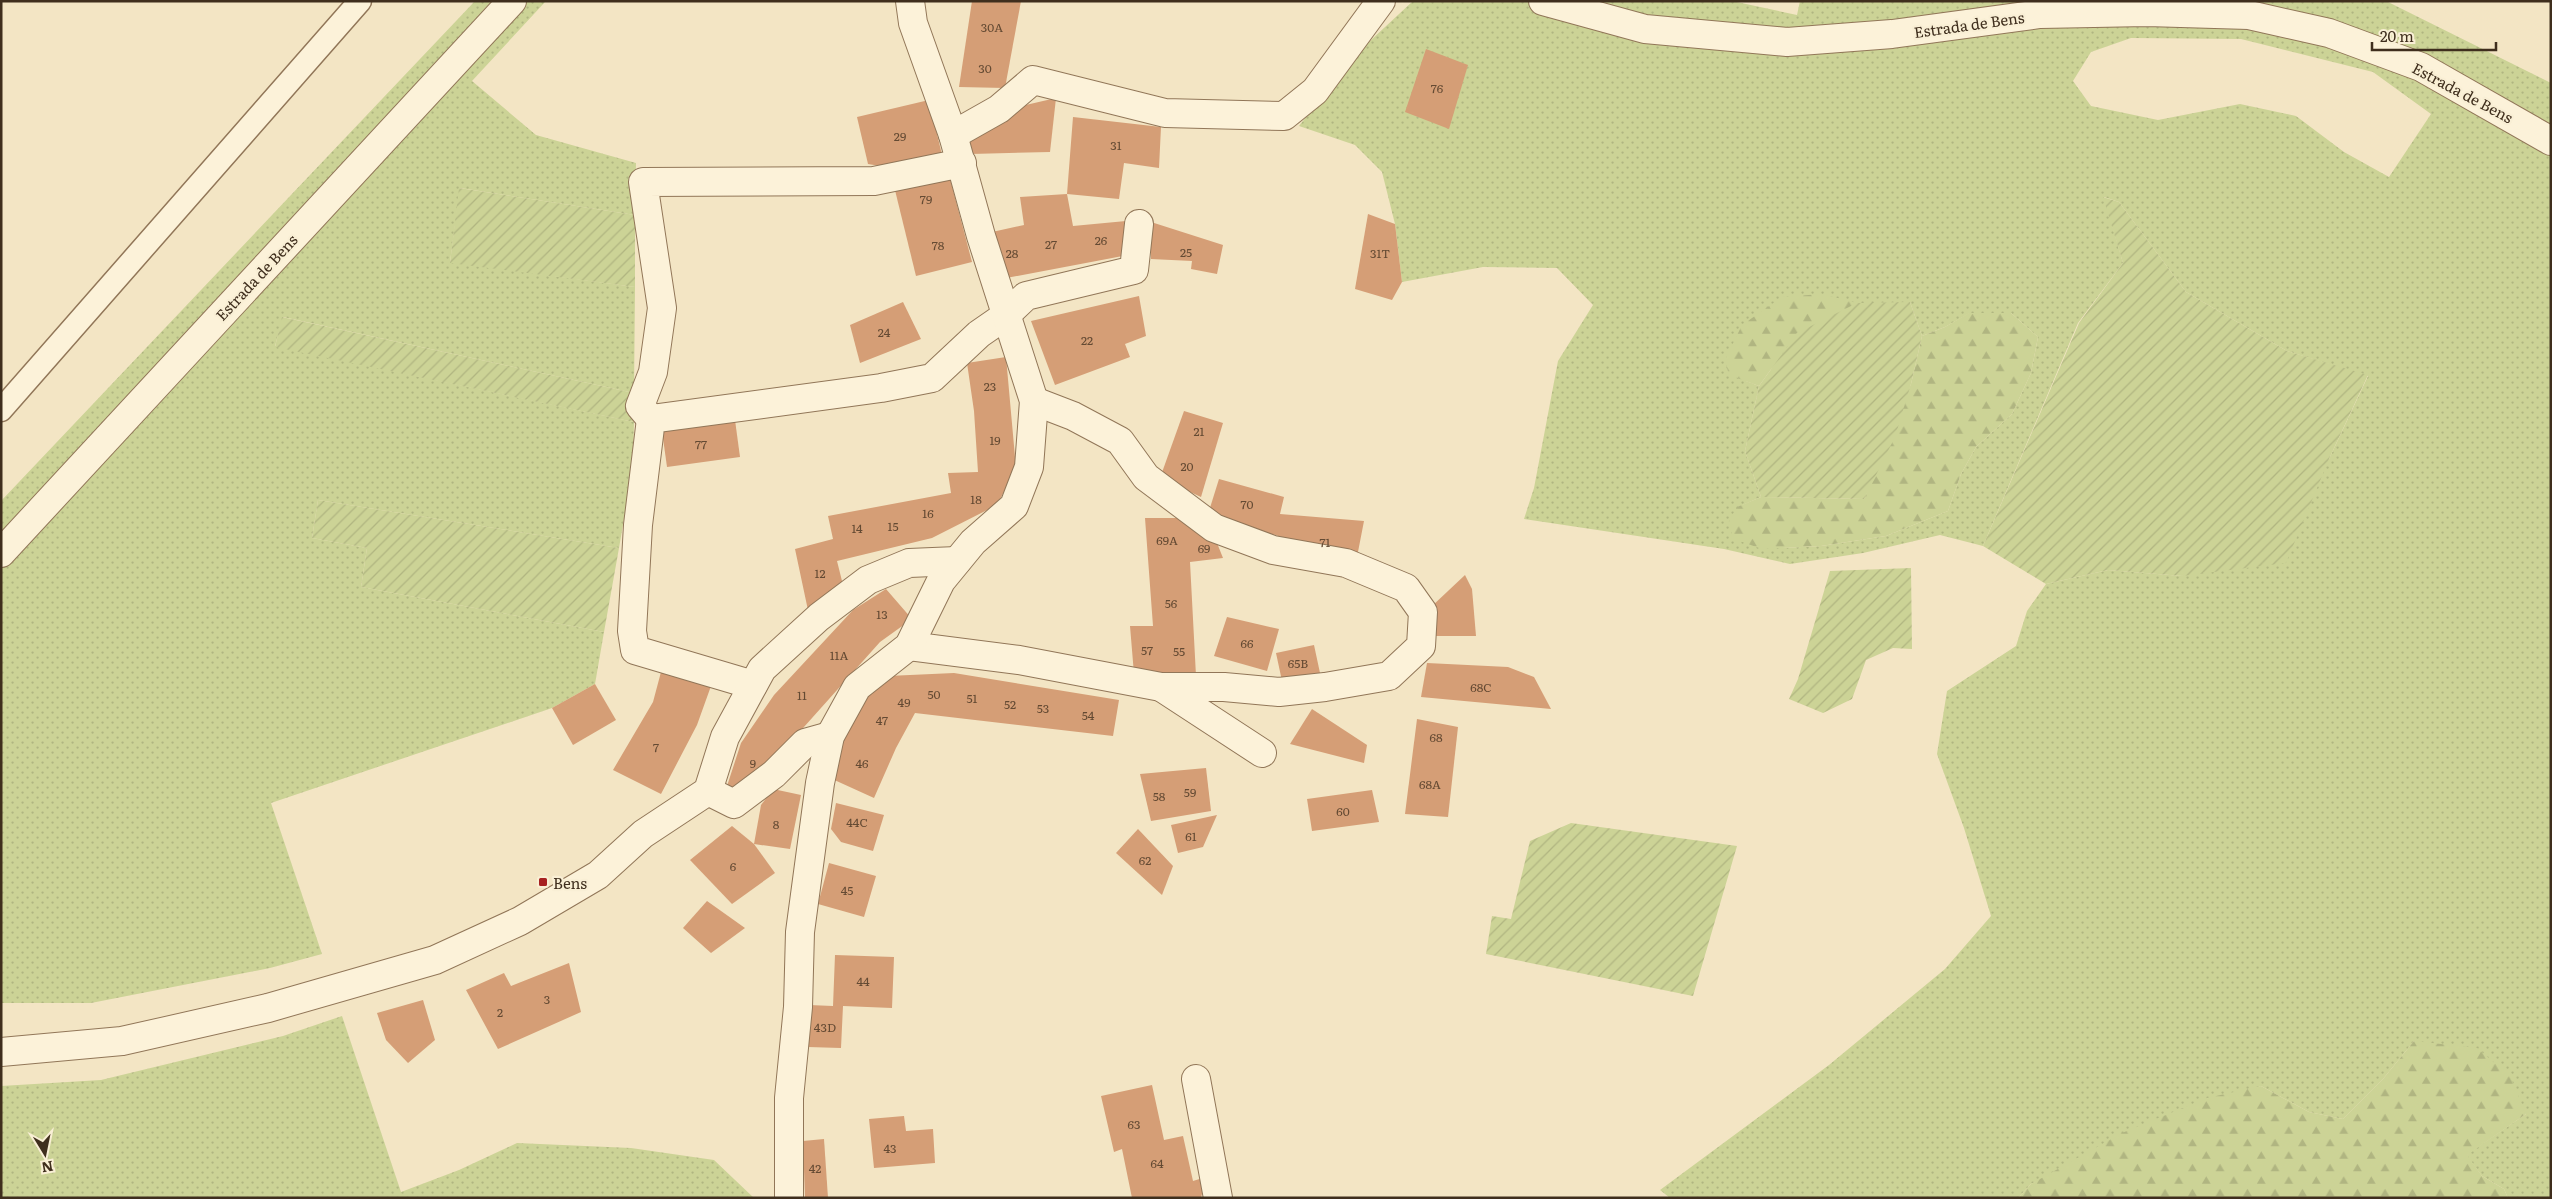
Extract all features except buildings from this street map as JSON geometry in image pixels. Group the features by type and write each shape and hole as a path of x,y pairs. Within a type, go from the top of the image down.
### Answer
{"street":[{"name":"Estrada de Bens","path":"1,553 512,1"},
{"path":"789,1198 789,1098 798,1007 800,932 820,783 830,736 857,688 909,646 941,581 957,561 973,542 1014,506 1029,467 1034,401 1005,316 954,135 913,23 910,1"},
{"path":"954,135 999,109 1033,80 1165,113 1284,116 1315,90 1381,1"},
{"name":"Estrada de Bens","path":"1543,1 1645,29 1787,42 1892,34 2040,14 2147,12 2249,15 2330,33 2421,67 2551,141"},
{"path":"652,419 640,406 654,372 662,308 643,182 874,181 962,163"},
{"path":"652,419 881,388 932,378 979,334 1005,316 1026,296 1134,270 1139,224"},
{"path":"909,646 1019,660 1161,687 1224,687 1279,692 1325,687 1389,676 1421,646 1423,612 1406,588 1346,563 1273,550 1214,528 1146,477 1120,442 1073,416 1034,401"},
{"path":"652,419 638,525 632,631 635,650 753,685"},
{"path":"1,1052 122,1041 268,1008 434,960 520,921 598,875 643,834 708,791 725,737 762,669 819,616 868,580 909,564 957,561"},
{"path":"1161,687 1262,753"},
{"path":"708,791 734,804 774,774 805,743 830,736"},
{"path":"1196,1079 1218,1198"}],"lane":[{"path":"1,410 360,1"}],"green space":[{"path":"475,1 546,1 472,81 536,135 636,163 635,215 460,188 450,262 635,287 634,393 283,317 275,346 634,422 633,466 619,548 318,500 312,538 367,548 361,587 604,632 595,684 552,708 271,803 322,954 270,968 91,1003 1,1003 1,501"},
{"path":"1413,1 1732,1 1797,15 1800,1 2386,1 2551,83 2551,1198 2508,1198 2504,1189 2482,1176 2466,1155 2526,1114 2414,1041 2383,1079 2343,1119 2309,1112 2261,1086 2031,1184 2018,1198 1670,1198 1660,1190 1829,1065 1945,969 1991,916 1964,828 1937,754 1947,691 2016,646 2027,611 2046,584 2108,570 2182,576 2329,459 2368,376 2287,351 2186,292 2119,202 2104,197 2123,263 2078,323 1983,546 1940,535 1863,553 1790,564 1724,549 1524,519 1534,488 1558,361 1593,305 1557,268 1483,267 1402,282 1395,224 1382,172 1355,145 1299,126 1356,54","holes":["2131,38 2241,39 2373,72 2431,114 2389,177 2344,152 2296,116 2240,104 2158,120 2091,106 2073,81 2091,52","1910,302 1922,336 1945,327 1970,313 2011,313 2038,337 2031,373 2012,414 1976,447 1961,474 1948,511 1886,536 1821,546 1782,548 1738,507 1761,497 1745,451 1759,386 1746,381"]},
{"path":"459,188 635,215 635,287 450,263"},
{"path":"2103,197 2119,202 2186,292 2287,351 2368,375 2329,459 2286,563 2182,576 2108,570 2046,584 1983,546 2079,323 2123,263"},
{"path":"1822,294 1857,303 1853,315 1797,333 1759,386 1729,375 1725,360 1742,325 1782,297"},
{"path":"1910,302 1922,336 1911,384 1895,437 1864,499 1761,497 1745,451 1759,386 1797,333 1857,303"},
{"path":"1969,313 2011,313 2038,337 2031,373 2012,414 1976,447 1961,474 1948,511 1886,536 1821,546 1762,549 1734,539 1728,523 1737,507 1761,497 1864,499 1911,384 1922,336 1945,327"},
{"path":"282,317 634,393 634,422 275,347"},
{"path":"318,500 619,548 604,632 361,587 367,548 312,538"},
{"path":"1911,568 1912,649 1893,648 1866,660 1852,699 1823,713 1789,699 1798,679 1830,571"},
{"path":"1571,823 1737,846 1693,996 1486,954 1492,916 1511,919 1530,841"},
{"path":"342,1016 401,1192 459,1170 517,1143 631,1148 714,1160 754,1198 1,1198 1,1086 101,1080 283,1036"},
{"path":"2414,1041 2477,1048 2510,1076 2526,1114 2467,1155 2482,1176 2504,1189 2508,1198 2018,1198 2031,1184 2122,1133 2207,1098 2261,1086 2309,1112 2343,1119 2383,1079"}],"place":[{"name":"Bens","path":"543,882"}]}
